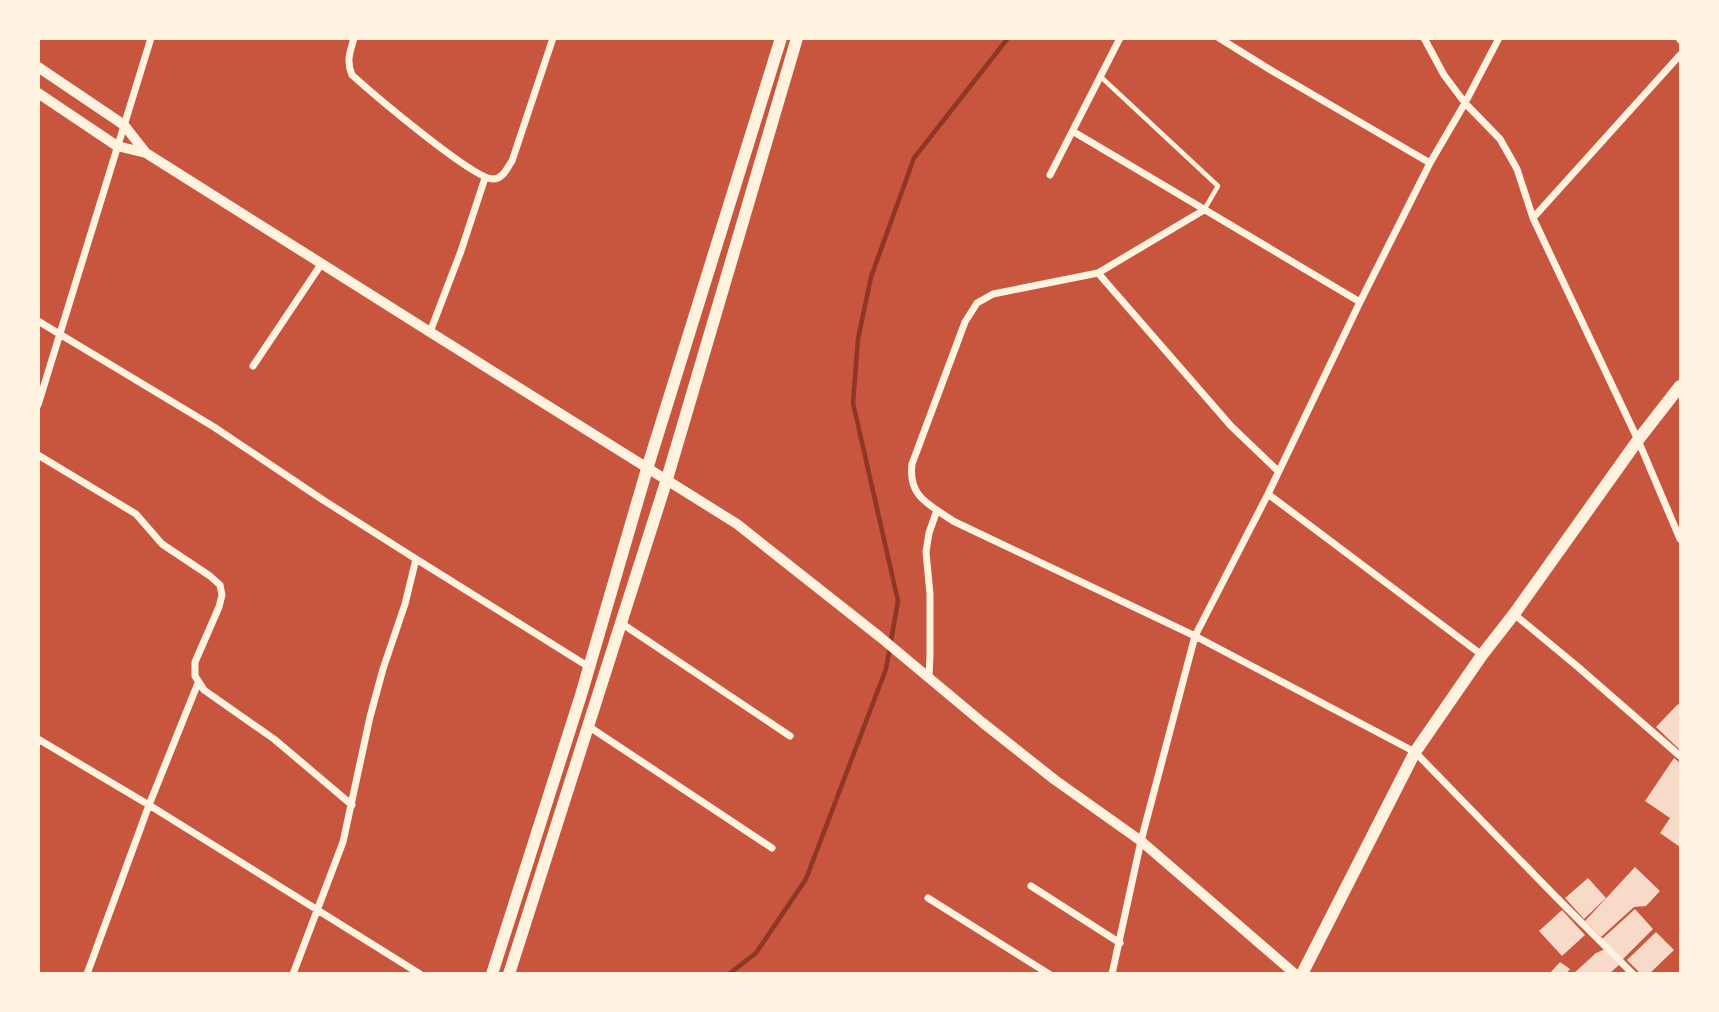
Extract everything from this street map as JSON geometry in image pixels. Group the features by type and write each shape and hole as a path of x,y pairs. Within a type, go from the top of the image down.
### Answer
{"main road":[{"path":"492,974 589,667 781,38"},
{"path":"509,974 667,479 797,38"},
{"path":"1302,974 1415,752 1638,440 1681,386"}],"street":[{"path":"38,405 151,38"},
{"path":"354,38 348,58 352,75 453,157 485,178 496,179 512,161 553,38"},
{"path":"1050,175 1120,38"},
{"path":"1219,38 1430,163"},
{"path":"1424,38 1444,75 1465,103 1500,139 1517,169 1533,218 1638,440 1681,539"},
{"path":"1112,974 1141,841 1195,636 1268,494 1430,163 1499,38"},
{"path":"1533,218 1681,55"},
{"path":"38,67 124,125 146,153"},
{"path":"38,93 117,146 146,153 737,524 1055,780 1141,841 1295,974"},
{"path":"1074,132 1360,302"},
{"path":"430,332 485,178"},
{"path":"1204,211 1098,273 993,294 977,303 965,322 912,464 910,479 914,490 953,521 1195,636 1415,752 1633,974"},
{"path":"253,366 321,263"},
{"path":"1098,273 1224,418 1278,471"},
{"path":"38,321 214,427 323,500 589,667"},
{"path":"38,455 136,514 162,544 220,585 222,595 219,607 195,662 198,683 274,739 352,805"},
{"path":"1268,494 1482,655"},
{"path":"929,677 930,594 926,552 937,510"},
{"path":"293,974 343,842 379,681 405,604 416,559"},
{"path":"1514,614 1681,756"},
{"path":"620,622 790,736"},
{"path":"87,974 149,804 198,683"},
{"path":"587,726 772,848"},
{"path":"38,739 149,804 420,974"},
{"path":"1031,886 1120,943"},
{"path":"928,898 1049,974"}],"lane":[{"path":"1100,76 1218,186 1204,211"}],"building":[{"path":"1678,704 1680,706 1680,750 1656,727"},
{"path":"1674,758 1680,763 1680,847 1660,833 1670,818 1645,801"},
{"path":"1635,867 1660,891 1646,906 1634,907 1601,937 1585,921"},
{"path":"1588,878 1606,898 1584,919 1565,898"},
{"path":"1635,909 1653,929 1622,960 1602,939"},
{"path":"1562,910 1585,935 1562,956 1539,931"},
{"path":"1656,932 1674,950 1649,974 1641,974 1627,960"},
{"path":"1605,949 1619,965 1609,974 1573,974 1596,953"},
{"path":"1560,962 1570,969 1566,974 1549,974"}],"waterway":[{"path":"729,974 756,953 806,879 886,669 898,601 853,403 858,339 871,277 914,158 1008,38"}]}
